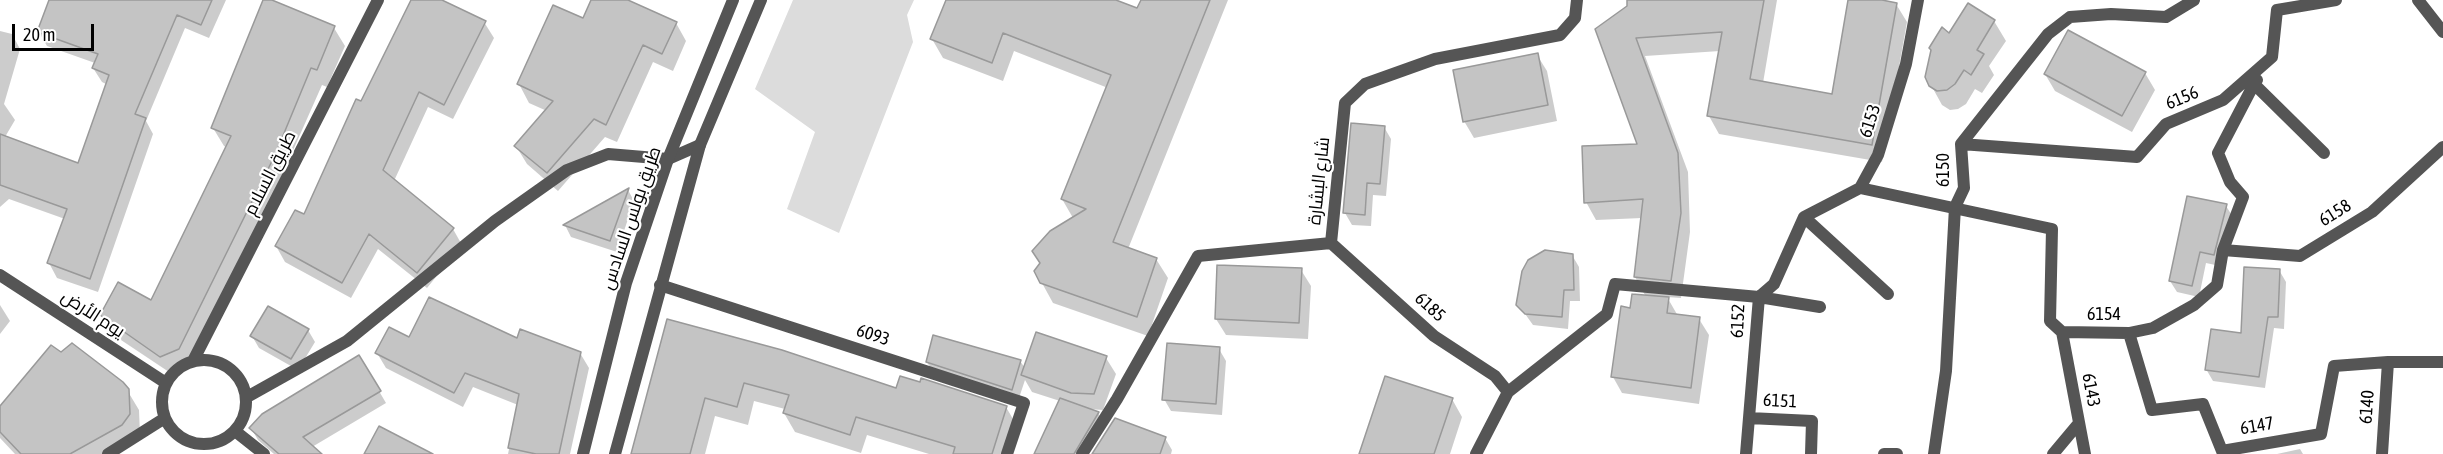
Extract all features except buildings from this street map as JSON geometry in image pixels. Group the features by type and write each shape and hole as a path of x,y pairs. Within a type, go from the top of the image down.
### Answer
{"street":[{"name":"طريق السلام","path":"193,361 378,0"},
{"name":"طريق بولس السادس","path":"583,454 626,283 668,159 733,0"},
{"path":"615,454 700,145 761,0"},
{"name":"شارع البشارة","path":"1082,454 1118,399 1198,256 1331,243 1345,103 1365,84 1435,59 1560,35 1575,18 1577,0"},
{"name":"6153","path":"1860,188 1878,155 1905,64 1918,0"},
{"name":"6150","path":"1934,454 1947,371 1955,207 1964,188 1961,144 2048,34 2070,17 2111,14 2166,17 2194,0"},
{"path":"2324,153 2254,84 2272,57 2277,10 2336,0"},
{"path":"2418,0 2443,32"},
{"name":"6156","path":"1961,144 2137,157 2166,124 2223,100 2272,57"},
{"name":"6154","path":"1860,188 2052,229 2050,321 2062,332 2129,333 2153,328 2194,305 2217,285 2223,250 2243,197 2230,182 2218,153 2254,84"},
{"path":"247,397 347,341 495,220 567,170 608,154 668,159 700,145"},
{"name":"6158","path":"2223,250 2300,256 2372,212 2443,147"},
{"path":"1759,297 1774,284 1804,217 1860,188"},
{"path":"1804,217 1888,294"},
{"name":"6185","path":"1331,243 1434,336 1496,376 1508,392"},
{"name":"يوم الأرض","path":"0,275 166,383"},
{"name":"6152","path":"1508,392 1606,314 1615,284 1759,297 1746,454"},
{"name":"6093","path":"660,285 1024,403 1007,454"},
{"path":"1759,297 1820,307"},
{"name":"6143","path":"2062,332 2085,454"},
{"name":"6147","path":"2129,333 2152,410 2203,404 2222,451 2321,434 2334,366 2388,362"},
{"path":"206,360 221,363 233,371 242,383 247,397 243,420 235,432 221,441 206,444 192,443 173,430 165,418 162,397 166,383 180,368 193,361 206,360"},
{"path":"2388,362 2443,362"},
{"name":"6140","path":"2382,454 2388,362"},
{"path":"1476,454 1508,392"},
{"path":"108,454 165,418"},
{"name":"6151","path":"1749,418 1812,421 1811,454"},
{"path":"2054,454 2079,423"},
{"path":"235,432 264,454"},
{"path":"1884,454 1897,454"}],"shaded area":[{"path":"793,0 914,0 907,15 913,42 839,233 787,209 815,132 755,89"}]}
